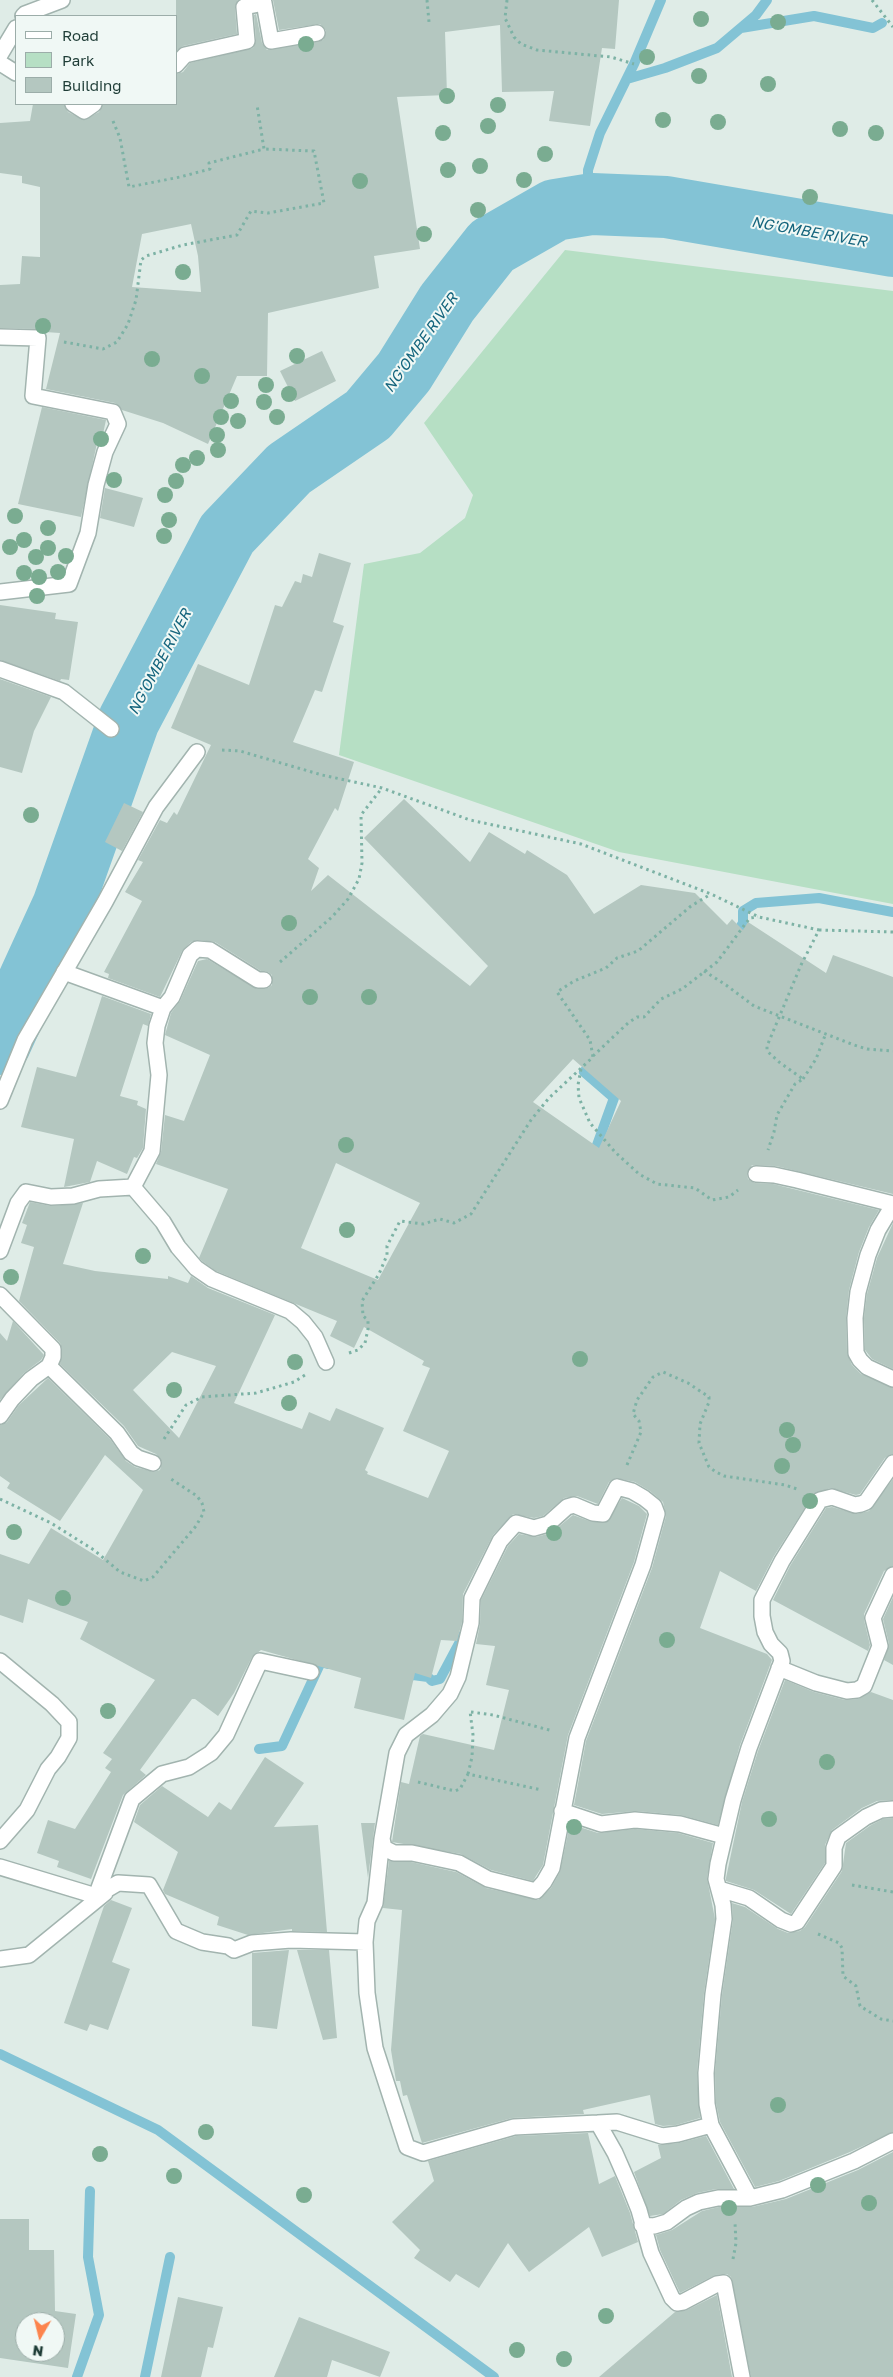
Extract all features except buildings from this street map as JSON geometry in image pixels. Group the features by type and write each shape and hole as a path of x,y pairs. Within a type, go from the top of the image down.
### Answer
{"street":[{"path":"24,15 62,0"},
{"path":"178,63 185,55 247,41 244,7 264,2 271,41 317,33"},
{"path":"0,55 15,30"},
{"path":"0,62 15,72"},
{"path":"0,337 38,338 34,396 113,412 118,424 103,460 96,484 88,533 69,584 0,592"},
{"path":"0,669 64,692 111,729"},
{"path":"0,1101 24,1040 110,894 156,807 197,752"},
{"path":"133,1186 152,1151 159,1076 155,1043 157,1026 163,1008 172,998 190,954 198,949 210,950 258,980 264,980"},
{"path":"64,972 163,1008"},
{"path":"756,1174 774,1175 797,1180 893,1205 878,1230 868,1255 858,1292 855,1318 856,1353 860,1360 867,1367 893,1379"},
{"path":"0,1251 18,1203 26,1192 51,1197 72,1196 98,1189 133,1186"},
{"path":"133,1186 163,1222 178,1246 196,1268 212,1279 290,1311 303,1322 315,1338 326,1362"},
{"path":"0,1295 53,1349 53,1357 48,1366 25,1386 0,1416"},
{"path":"48,1366 117,1433 131,1453 138,1458 152,1463"},
{"path":"746,2198 711,2125 706,2104 706,2073 711,2014 724,1919 716,1879 724,1836 749,1748 782,1661 780,1653 771,1644 765,1632 762,1600 782,1562 820,1500 832,1497 855,1505 866,1502 893,1463"},
{"path":"382,1839 384,1848 394,1853 412,1853 459,1863 488,1878 536,1891 544,1882 552,1868 565,1795 578,1738 643,1565 657,1514 654,1506 644,1498 617,1487 603,1514 593,1513 574,1505 567,1508 548,1524 534,1528 516,1524 500,1541 472,1598 471,1623 458,1677 450,1694 432,1714 406,1735 397,1753 382,1839 375,1903 366,1921 365,1942 368,2003 375,2048 407,2147 423,2153 514,2127 617,2122 662,2136 678,2134 711,2125"},
{"path":"779,1668 816,1683 847,1691 857,1690 864,1686 880,1646 873,1618 893,1575"},
{"path":"0,1661 52,1704 69,1722 69,1738 58,1757 48,1769 27,1810 0,1841"},
{"path":"96,1896 132,1799 162,1774 189,1766 211,1753 226,1735 260,1661 311,1672"},
{"path":"719,1889 749,1898 781,1920 791,1924 797,1922 834,1866 834,1848 838,1837 866,1817 881,1810 893,1809"},
{"path":"562,1811 602,1824 635,1820 680,1824 724,1836"},
{"path":"0,1867 96,1896 118,1883 149,1885 176,1931 202,1942 228,1946 234,1950 252,1943 291,1940 365,1942"},
{"path":"0,1959 29,1955 118,1883"},
{"path":"598,2123 615,2153 639,2210 642,2225 666,2288 677,2303 717,2284 724,2283 742,2377"},
{"path":"642,2225 654,2226 667,2222 686,2208 699,2202 718,2198 746,2198 806,2181 893,2141"}],"path":[{"path":"426,0 429,22"},
{"path":"507,0 505,18 514,36 522,44 537,50 611,56 634,64"},
{"path":"872,0 893,27"},
{"path":"257,105 264,149"},
{"path":"38,338 103,349 117,342 128,324 136,300 141,260 183,244 237,235 250,211 268,213 324,203 314,151 264,149 209,163 210,169 163,181 129,187 115,121 100,120 96,114 84,106"},
{"path":"197,752 218,749 240,751 322,775 382,788 470,820 582,844 711,894 759,917 819,930 893,932"},
{"path":"264,980 286,955 332,918 348,899 359,879 362,863 361,815 382,788"},
{"path":"593,1057 590,1040 557,992 574,981 606,968 617,958 638,950 692,906 711,894"},
{"path":"0,1499 51,1523 94,1550 120,1572 134,1580 144,1581 153,1577 196,1526 204,1512 202,1503 197,1496 160,1471 152,1463 154,1455 186,1405 202,1397 256,1393 294,1382 326,1362 358,1350 365,1343 368,1329 368,1320 363,1316 362,1301 366,1291 379,1274 387,1255 387,1246 400,1221 423,1224 440,1219 454,1224 471,1214 531,1120 549,1098 628,1023 637,1017 644,1017 661,999 682,989 717,962 750,918 759,917"},
{"path":"803,1079 767,1051 779,1016 819,930"},
{"path":"704,971 726,984 754,1006 867,1048 893,1051"},
{"path":"581,1069 578,1085 579,1098 590,1123 615,1152 639,1174 657,1184 695,1188 712,1200 729,1197 760,1171 774,1132 777,1114 794,1084 803,1079 816,1060 826,1034"},
{"path":"617,1487 641,1432 639,1421 633,1414 637,1400 653,1377 663,1372 709,1397 709,1402 700,1424 699,1443 709,1467 724,1476 786,1484 820,1500"},
{"path":"393,1778 455,1790 460,1789 468,1774 472,1757 473,1735 470,1712 458,1677"},
{"path":"470,1712 493,1715 578,1738"},
{"path":"468,1774 565,1795"},
{"path":"827,1879 864,1888 893,1892"},
{"path":"791,1924 839,1944 843,1956 843,1976 856,1986 860,2006 881,2019 893,2022"},
{"path":"724,2283 734,2254 735,2216 746,2198"}],"green space":[{"path":"565,250 893,291 893,904 619,852 339,755 364,564 420,553 465,518 473,495 424,423"}],"waterway":[{"path":"592,204 586,192 588,170 600,133 634,64 661,0"},
{"path":"627,79 665,68 717,48 756,15 767,0"},
{"path":"741,28 814,16 873,28 882,23"},
{"name":"NG'OMBE RIVER","path":"0,1044 63,906 129,720 227,534 289,469 368,415 404,372 447,303 492,246 555,210 592,204 666,207 893,246"},
{"path":"733,939 743,923 743,911 756,903 819,898 893,912"},
{"path":"592,1159 614,1098 584,1072 593,1060"},
{"path":"404,1680 413,1675 428,1677 432,1681 440,1679 464,1634"},
{"path":"259,1749 282,1746 321,1662 328,1664"},
{"path":"0,2054 158,2130 494,2377"},
{"path":"77,2377 99,2315 88,2257 90,2191"},
{"path":"145,2377 170,2257"}]}
